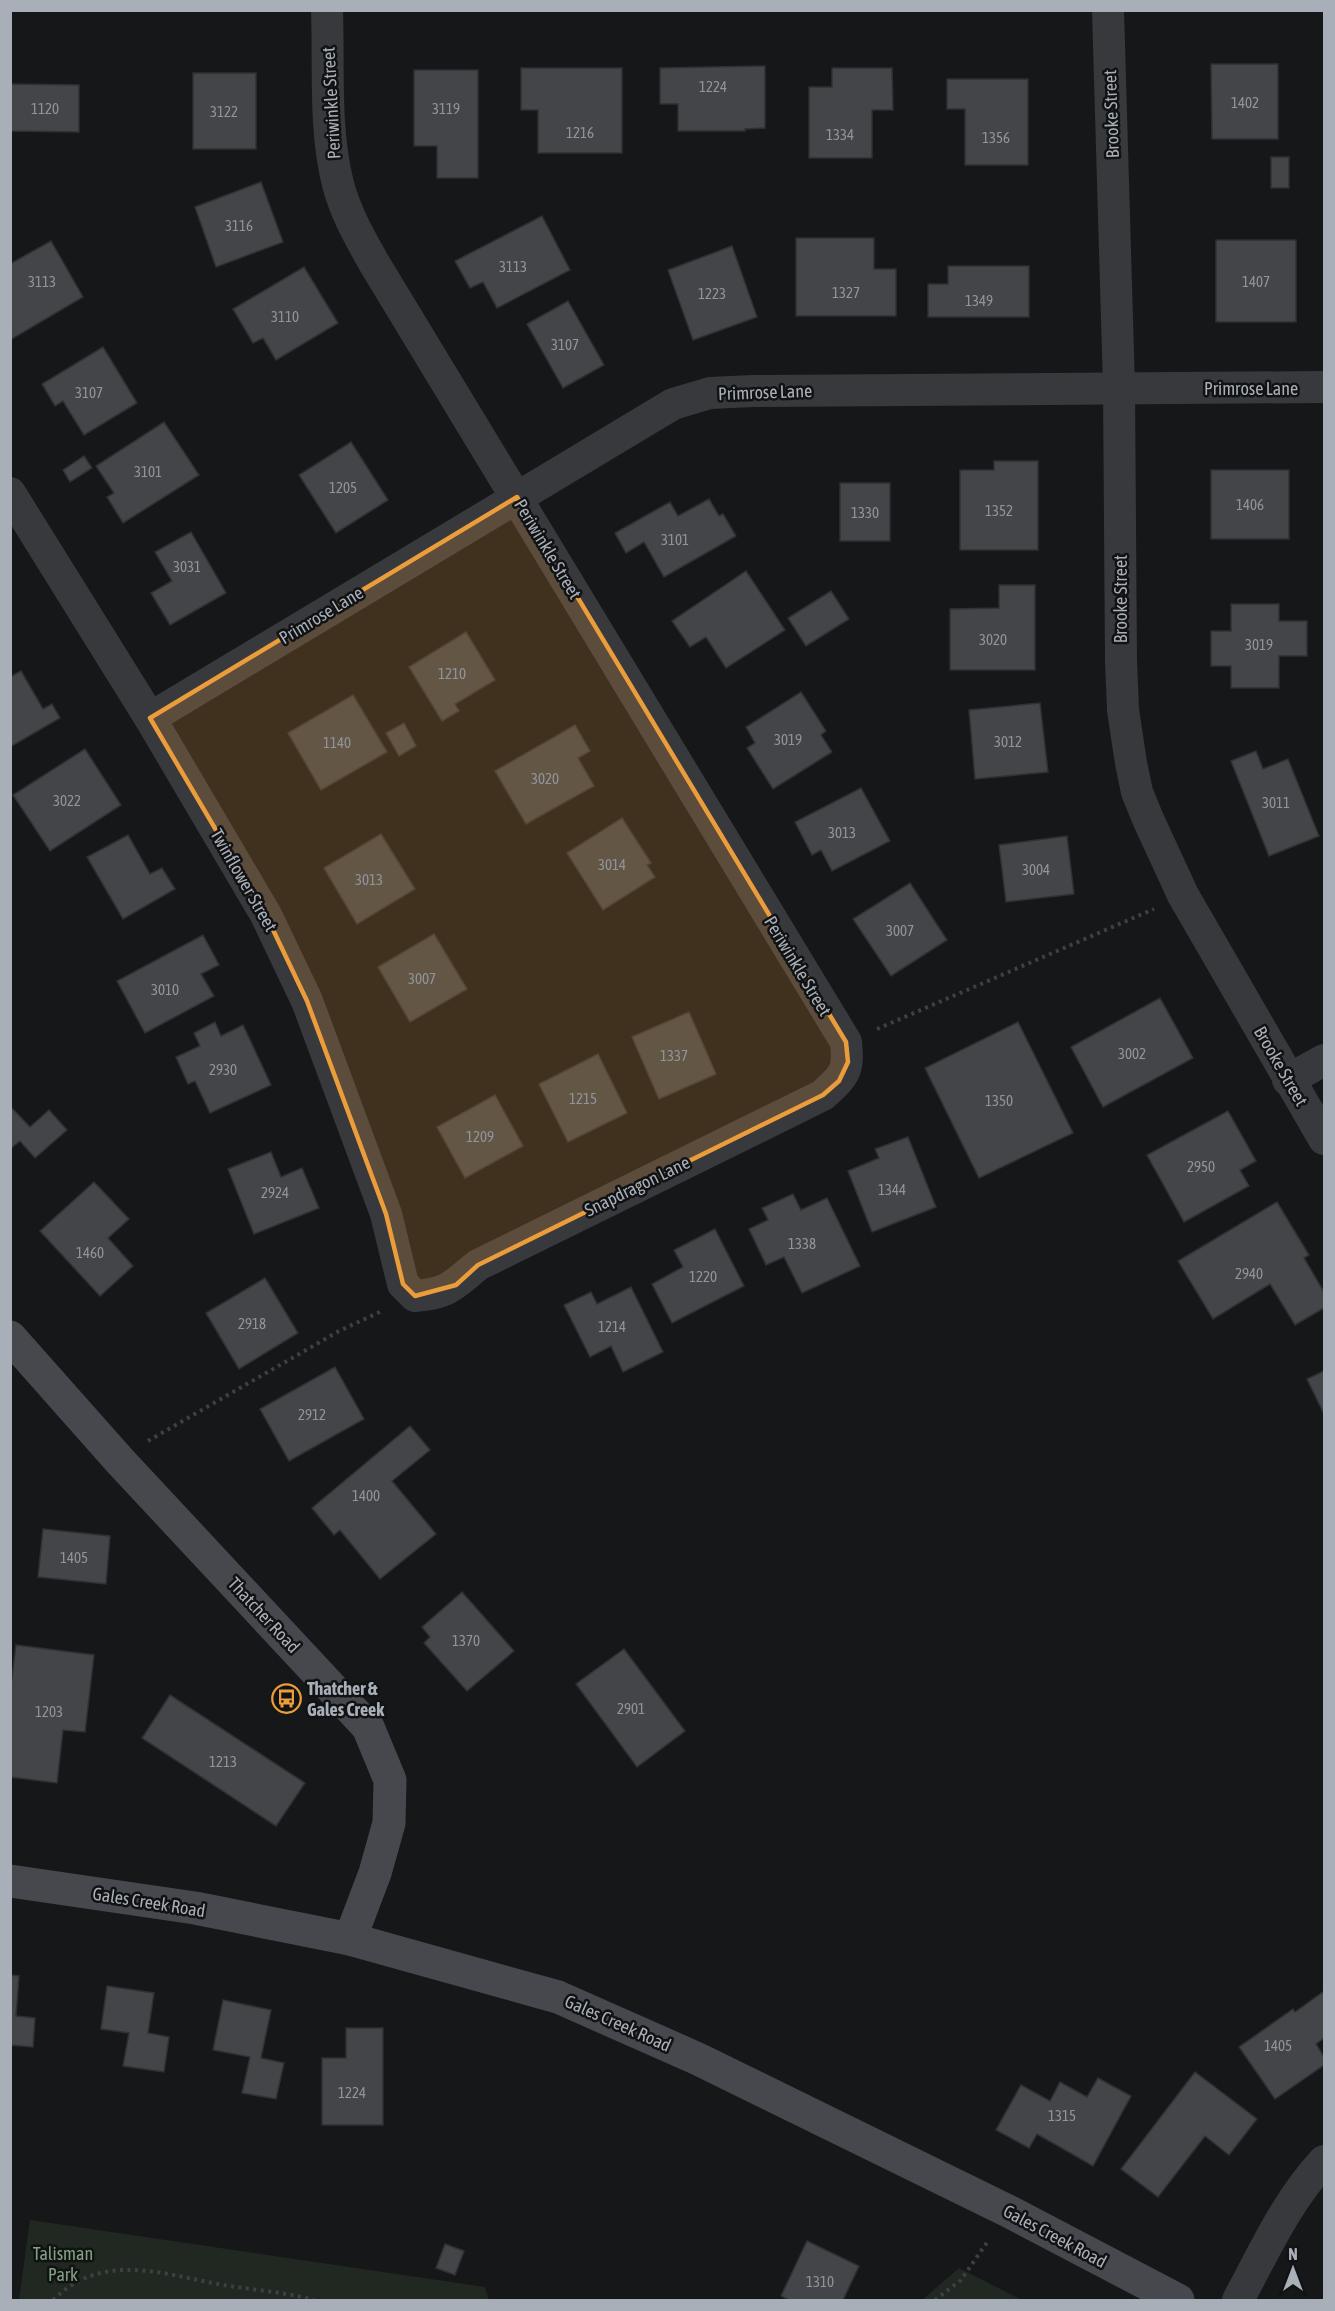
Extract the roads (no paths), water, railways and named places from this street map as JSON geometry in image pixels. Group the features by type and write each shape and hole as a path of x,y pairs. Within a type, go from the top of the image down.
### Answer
{"main road":[{"name":"Thatcher Road","path":"10,1337 120,1461 368,1727 390,1780 389,1823 375,1873 350,1939"},
{"name":"Gales Creek Road","path":"10,1881 195,1908 350,1939 558,1996 698,2059 1008,2211 1178,2301"}],"street":[{"name":"Periwinkle Street","path":"327,10 331,144 338,185 352,225 517,497 847,1052"},
{"name":"Brooke Street","path":"1108,10 1119,388 1121,660 1123,710 1131,763 1137,792 1183,895 1324,1140"},
{"name":"Primrose Lane","path":"150,718 673,404 710,393 1324,387"},
{"name":"Twinflower Street","path":"10,493 150,718 267,915 307,1001 386,1214 403,1284 415,1296"},
{"name":"Snapdragon Lane","path":"415,1296 434,1294 456,1286 478,1265 823,1095 839,1081 847,1052"},
{"path":"1288,1080 1324,1060"},
{"path":"1238,2301 1277,2225 1324,2161"}],"place":[{"name":"Thatcher & Gales Creek","path":"286,1698"}],"park label":[{"name":"Talisman Park","path":"63,2263"}]}
